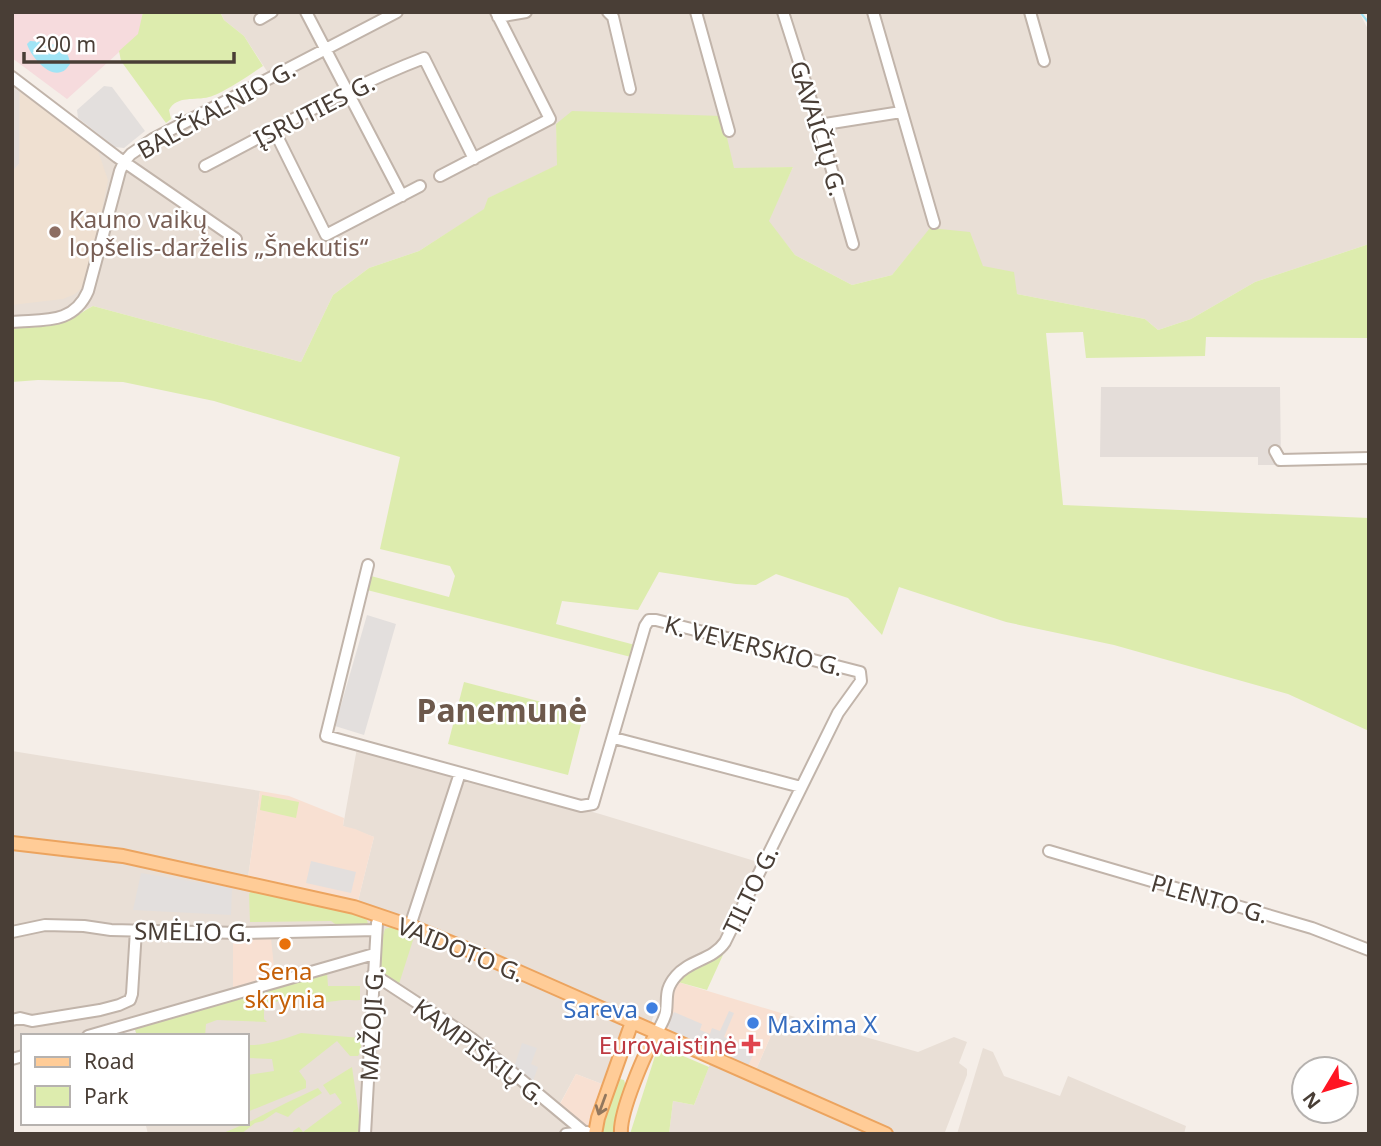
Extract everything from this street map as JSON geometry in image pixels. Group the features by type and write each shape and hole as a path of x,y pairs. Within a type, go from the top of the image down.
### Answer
{"main road":[{"name":"VAIDOTO G.","path":"12,842 123,856 341,904 378,915 476,953 866,1130 886,1134"},
{"path":"591,1133 632,1022"},
{"name":"TILTO G.","path":"621,1134 622,1116 649,1045 657,1033"},
{"path":"612,1079 625,1075 631,1080 633,1089"}],"street":[{"path":"260,19 272,12"},
{"path":"306,12 402,196"},
{"name":"BALČKALNIO G.","path":"12,77 124,162 135,150 153,139 397,12"},
{"path":"440,176 550,119 497,15 526,12"},
{"path":"696,12 729,131"},
{"name":"GAVAIČIŲ G.","path":"783,12 853,244"},
{"path":"873,12 934,223"},
{"path":"1030,12 1044,61"},
{"path":"611,15 630,89"},
{"name":"ĮSRUTIES G.","path":"205,166 347,92 424,58 474,159"},
{"path":"819,125 901,113"},
{"path":"274,130 326,235 420,186"},
{"path":"12,322 65,316 76,310 84,300 124,162 236,239"},
{"path":"1275,451 1280,460 1369,458"},
{"path":"368,565 326,736 460,773 410,926"},
{"name":"K. VEVERSKIO G.","path":"460,773 581,806 593,804 649,620 860,672"},
{"name":"TILTO G.","path":"657,1033 666,1014 670,984 681,971 721,947 838,713 861,681 860,672"},
{"path":"614,738 802,787"},
{"name":"PLENTO G.","path":"1049,851 1312,928 1369,950"},
{"name":"MAŽOJI G.","path":"366,1134 378,915"},
{"name":"SMĖLIO G.","path":"12,932 45,925 111,930 240,933 376,930"},
{"path":"12,1020 20,1018 32,1021 100,1010 130,1000 136,930"},
{"path":"95,1034 374,954"},
{"name":"KAMPIŠKIŲ G.","path":"373,974 471,1038 591,1133"},
{"path":"566,1134 591,1133"}],"shaded area":[{"path":"12,12 143,12 139,34 67,99 12,58"},
{"path":"220,12 1359,12 1369,31 1369,244 1255,282 1191,319 1158,330 1145,319 1017,294 930,229 892,275 852,285 795,255 768,221 793,167 734,169 556,124 558,165 489,198 485,209 419,251 369,268 333,295 301,362 93,306 73,319 12,329 12,172 19,164 19,91 12,87 12,84 125,171 135,157 151,146 274,82 244,36 224,20"},
{"path":"104,86 112,87 145,131 124,148 115,147 78,118 77,110"},
{"path":"12,87 19,91 19,164 12,172"},
{"name":"Kauno vaikų lopšelis-darželis „Šnekutis“","path":"20,90 98,151 108,180 87,283 75,294 63,299 12,305 12,172 19,164"},
{"path":"1101,387 1280,387 1281,465 1258,465 1258,457 1100,457"},
{"path":"367,615 396,624 364,735 335,726"},
{"path":"357,748 600,814 758,862 719,943 667,982 652,1025 358,901 374,837 343,826"},
{"path":"12,751 260,791 248,878 12,838"},
{"path":"260,791 289,796 344,818 343,826 374,837 358,901 248,878"},
{"path":"12,847 115,860 357,913 445,945 618,1022 623,1030 621,1041 602,1084 576,1074 556,1111 572,1125 571,1134 148,1134 146,1126 149,1125 248,1125 248,1034 136,1034 134,1026 117,1031 116,1034 21,1034 21,1063 12,1065"},
{"path":"311,861 356,872 351,893 306,883"},
{"path":"141,873 232,888 231,915 133,910"},
{"path":"233,938 271,938 275,977 233,990"},
{"path":"678,982 781,1013 755,1072 665,1031 670,1000"},
{"path":"729,1011 734,1013 724,1037 755,1051 748,1066 670,1031 668,1025 674,1012 702,1024 700,1030 710,1034 712,1028 720,1031"},
{"path":"781,1013 918,1052 954,1037 967,1042 959,1063 967,1069 967,1075 944,1134 901,1134 890,1131 755,1072"},
{"path":"522,1043 537,1048 531,1064 538,1067 533,1081 514,1067"},
{"path":"983,1048 993,1052 1004,1076 1060,1096 1068,1076 1186,1126 1184,1134 957,1134"},
{"path":"710,1064 871,1134 669,1134 673,1101 694,1105"},
{"path":"576,1074 602,1084 591,1126 585,1128 559,1106"}],"green space":[{"path":"143,12 220,12 224,20 244,36 263,66 215,95 177,102 169,110 171,119 166,123 121,61 119,51 138,34"},
{"path":"572,111 722,116 734,168 793,167 769,221 795,255 852,285 892,275 930,228 970,232 983,266 1014,272 1017,294 1145,319 1158,330 1191,319 1255,282 1369,244 1369,338 1206,337 1205,356 1086,358 1083,332 1046,333 1063,505 1369,518 1369,731 1288,694 1114,645 1006,622 899,587 882,635 848,598 776,574 756,585 659,572 638,610 562,601 556,624 635,645 631,657 367,590 371,576 449,597 455,576 450,566 380,549 400,457 214,401 123,382 12,382 12,329 61,322 93,306 301,362 333,295 369,268 419,251 484,209 488,198 557,165 556,124"},
{"path":"464,682 584,713 568,775 448,744"},
{"path":"262,795 299,802 296,818 260,810"},
{"path":"252,890 357,913 366,917 368,924 341,928 331,921 250,922 249,894"},
{"path":"391,927 414,937 398,987 378,971 381,935 385,929"},
{"path":"727,946 707,990 678,982 685,972"},
{"path":"327,972 328,986 360,986 360,1000 316,1003 312,1002 312,995 264,1004 264,1019 267,1022 217,1020 206,1024 205,1034 136,1034 134,1026"},
{"path":"301,1033 361,1038 361,1051 358,1056 350,1056 337,1041 299,1071 306,1081 306,1088 248,1112 248,1075 274,1071 272,1059 248,1058 248,1045 281,1040"},
{"path":"662,1047 709,1067 694,1105 673,1101 669,1134 630,1134 656,1053"},
{"path":"352,1067 360,1122 359,1134 293,1134 299,1127 303,1132 342,1103 335,1093 330,1095 323,1085"},
{"path":"620,1079 624,1080 626,1086 615,1118 616,1134 601,1134 602,1122"},
{"path":"318,1088 322,1093 288,1117 276,1112 241,1134 221,1134 248,1125 248,1122"}],"water":[{"path":"30,41 56,45 66,52 70,64 65,70 56,73 45,68 29,49 27,44"}],"waterway":[{"path":"1360,12 1369,23"}],"place":[{"name":"Kauno vaikų lopšelis-darželis „Šnekutis“","path":"55,232"},
{"name":"Sena skrynia","path":"285,944"},
{"name":"Sareva","path":"652,1008"},
{"name":"Maxima X","path":"753,1023"},
{"name":"Eurovaistinė","path":"751,1044"}],"district":[{"name":"Panemunė","path":"502,709"}]}
